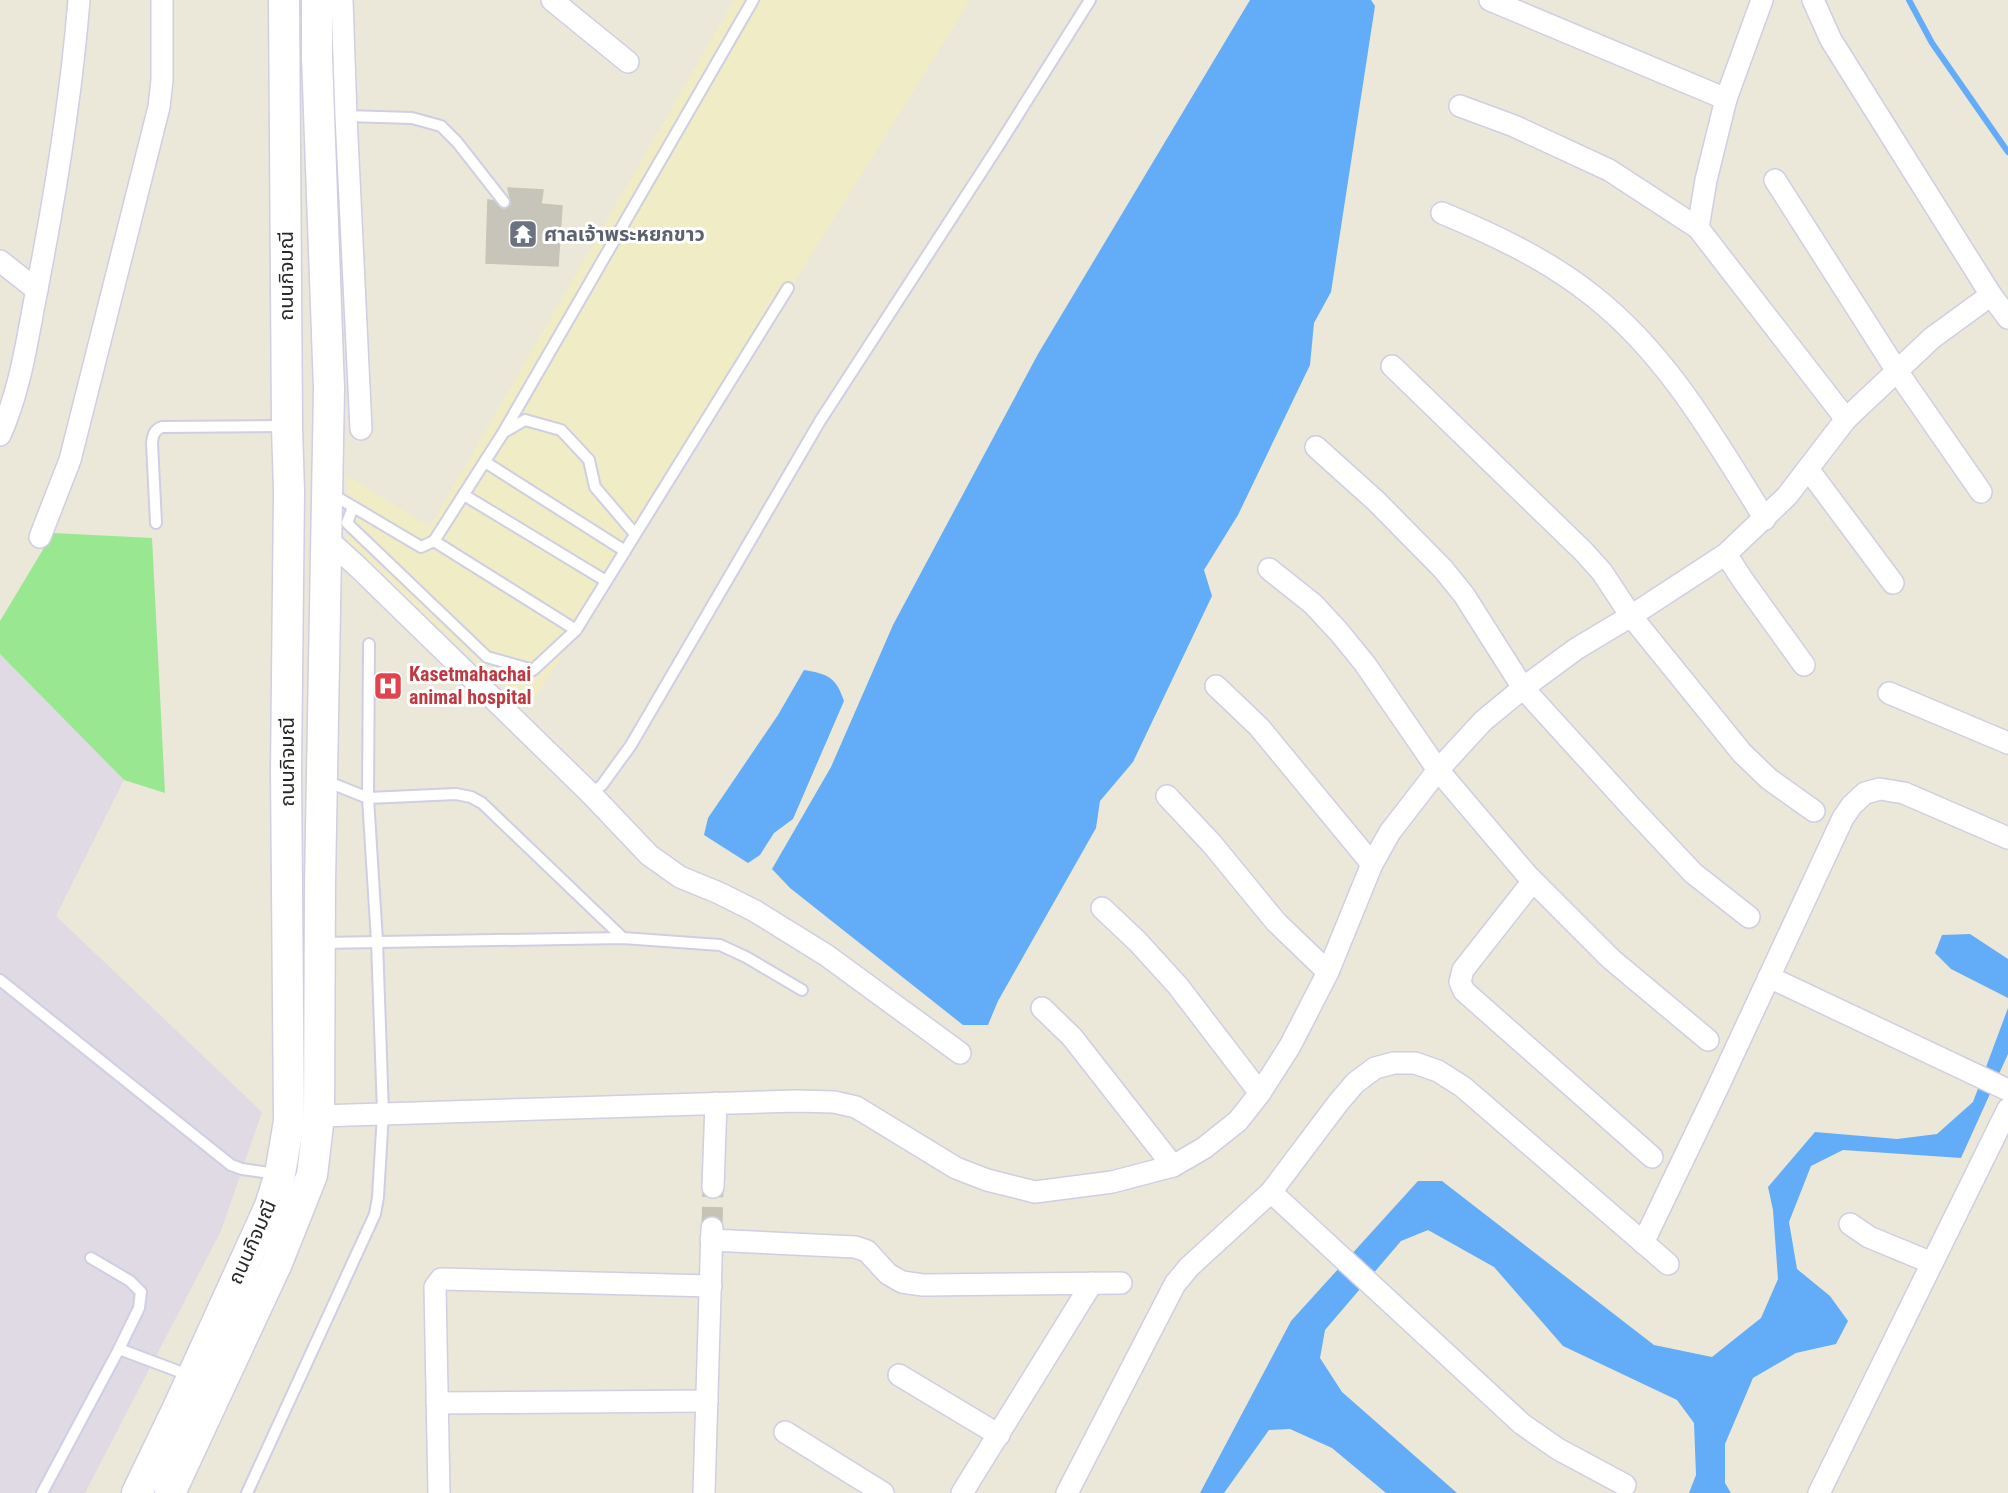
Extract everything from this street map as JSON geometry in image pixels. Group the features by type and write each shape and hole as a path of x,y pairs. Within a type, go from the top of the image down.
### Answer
{"main road":[{"name":"ถนนกิจมณี","path":"137,1493 270,1206 280,1174 289,1121 286,771 289,491 285,0"},
{"name":"ถนนกิจมณี","path":"170,1493 277,1263 295,1218 312,1175 320,1116 322,779 336,514 329,389 317,0"},
{"path":"286,274 325,274"}],"street":[{"path":"0,435 18,382 37,290 61,156 79,0"},
{"path":"40,537 70,460 159,106 162,80 162,0"},
{"path":"342,0 361,429"},
{"path":"552,0 628,62"},
{"path":"1490,0 1726,99"},
{"path":"1698,228 1706,180 1726,99 1762,0"},
{"path":"1813,0 1831,40 1991,295 2008,318"},
{"path":"1460,106 1514,126 1610,170 1698,228 1846,419"},
{"path":"1775,180 1897,371 1981,492"},
{"path":"1442,213 1492,234 1524,251 1593,296 1620,319 1675,380 1705,423 1765,519"},
{"path":"0,261 37,290"},
{"path":"320,1116 834,1102 856,1107 956,1168 987,1180 1035,1192 1112,1182 1173,1167 1204,1148 1238,1120 1260,1093 1290,1046 1328,972 1372,864 1390,832 1438,770 1483,721 1576,649 1726,554 1787,496 1846,419 1932,338 1991,295"},
{"path":"1392,366 1602,572 1631,616 1742,753 1769,779 1814,811"},
{"path":"1316,447 1376,501 1443,569 1464,595 1523,688 1693,873 1749,917"},
{"path":"1808,469 1893,584"},
{"path":"336,514 367,576 591,794 649,855 680,877 755,911 826,956 960,1053"},
{"path":"1726,554 1804,665"},
{"path":"1269,568 1313,604 1339,632 1365,664 1438,770 1533,881 1611,959 1708,1040"},
{"path":"1216,686 1266,734 1372,864"},
{"path":"1889,693 2006,737"},
{"path":"1642,1243 1843,818 1852,805 1865,793 1880,789 1904,793 2008,838"},
{"path":"1167,796 1212,844 1276,922 1328,972"},
{"path":"1533,881 1463,970 1460,982 1464,991 1652,1157"},
{"path":"1102,908 1138,942 1178,986 1260,1093"},
{"path":"1769,977 2008,1090"},
{"path":"1042,1008 1072,1037 1173,1167"},
{"path":"1066,1493 1175,1284 1189,1267 1270,1192 1338,1103 1355,1083 1375,1068 1394,1063 1415,1063 1438,1071 1463,1087 1668,1264"},
{"path":"713,1187 716,1104"},
{"path":"1819,1493 2008,1109"},
{"path":"1270,1192 1522,1425 1557,1449 1625,1485"},
{"path":"1850,1224 1869,1236 1932,1263"},
{"path":"704,1493 712,1234 855,1247 867,1251 888,1274 902,1282 922,1285 1121,1283"},
{"path":"439,1493 435,1287 441,1279 711,1286"},
{"path":"962,1493 1092,1284"},
{"path":"899,1375 999,1435"},
{"path":"437,1403 707,1401"},
{"path":"785,1432 883,1493"}],"lane":[{"path":"336,514 421,547 434,541 503,433 753,0"},
{"path":"591,794 602,784 631,745 820,421 1090,0"},
{"path":"346,116 412,118 441,126 457,142 504,202"},
{"path":"336,514 487,657 533,670 576,630 788,288"},
{"path":"503,433 525,420 561,430 589,460 595,487 635,534"},
{"path":"156,524 152,443 156,429 162,427 287,426"},
{"path":"485,462 625,551"},
{"path":"464,495 606,581"},
{"path":"434,541 576,630"},
{"path":"247,1493 375,1214 378,1197 382,1113 368,798 369,644"},
{"path":"322,779 368,798 456,795 471,797 482,803 623,938"},
{"path":"321,943 623,938 720,945 746,957 802,990"},
{"path":"0,980 231,1165 242,1169 280,1174"},
{"path":"42,1493 139,1308 141,1292 130,1281 91,1258"},
{"path":"119,1349 192,1376"}],"shaded area":[{"path":"734,0 970,0 529,708 346,544 348,476 430,527"},
{"path":"0,654 124,780 56,916 262,1112 221,1231 85,1493 0,1493"}],"green space":[{"path":"53,533 152,538 165,793 124,780 0,654 0,621"}],"water":[{"path":"1250,0 1371,0 1375,6 1331,292 1314,323 1310,365 1238,515 1204,570 1212,596 1133,762 1100,801 1096,828 998,1001 988,1025 963,1025 790,888 772,869 831,767 893,625 1038,354"},
{"path":"804,670 830,678 838,687 844,701 793,819 774,833 760,855 748,863 704,835 708,818 778,715"},
{"path":"1970,934 2008,959 2008,998 1951,969 1935,953 1942,935"},
{"path":"2008,1008 2008,1054 1961,1158 1843,1150 1811,1166 1789,1222 1797,1269 1830,1296 1848,1321 1836,1344 1796,1353 1753,1378 1725,1444 1725,1483 1731,1493 1689,1493 1696,1475 1694,1423 1677,1400 1563,1346 1494,1267 1428,1230 1401,1241 1325,1330 1320,1358 1342,1392 1457,1493 1386,1493 1332,1448 1290,1429 1269,1430 1224,1493 1200,1493 1291,1321 1418,1181 1442,1181 1654,1345 1712,1357 1761,1318 1778,1279 1773,1210 1768,1187 1815,1132 1897,1139 1937,1134 1973,1102"}],"building":[{"name":"ศาลเจ้าพระหยกขาว","path":"508,188 543,190 541,204 562,206 558,266 486,263 488,200 494,201 501,209 508,208 511,202"}],"waterway":[{"path":"1909,0 1932,43 2008,152"}],"tunnel":[{"path":"712,1228 713,1187"}],"place":[{"name":"ศาลเจ้าพระหยกขาว","path":"523,234"},
{"name":"Kasetmahachai animal hospital","path":"388,686"}]}
